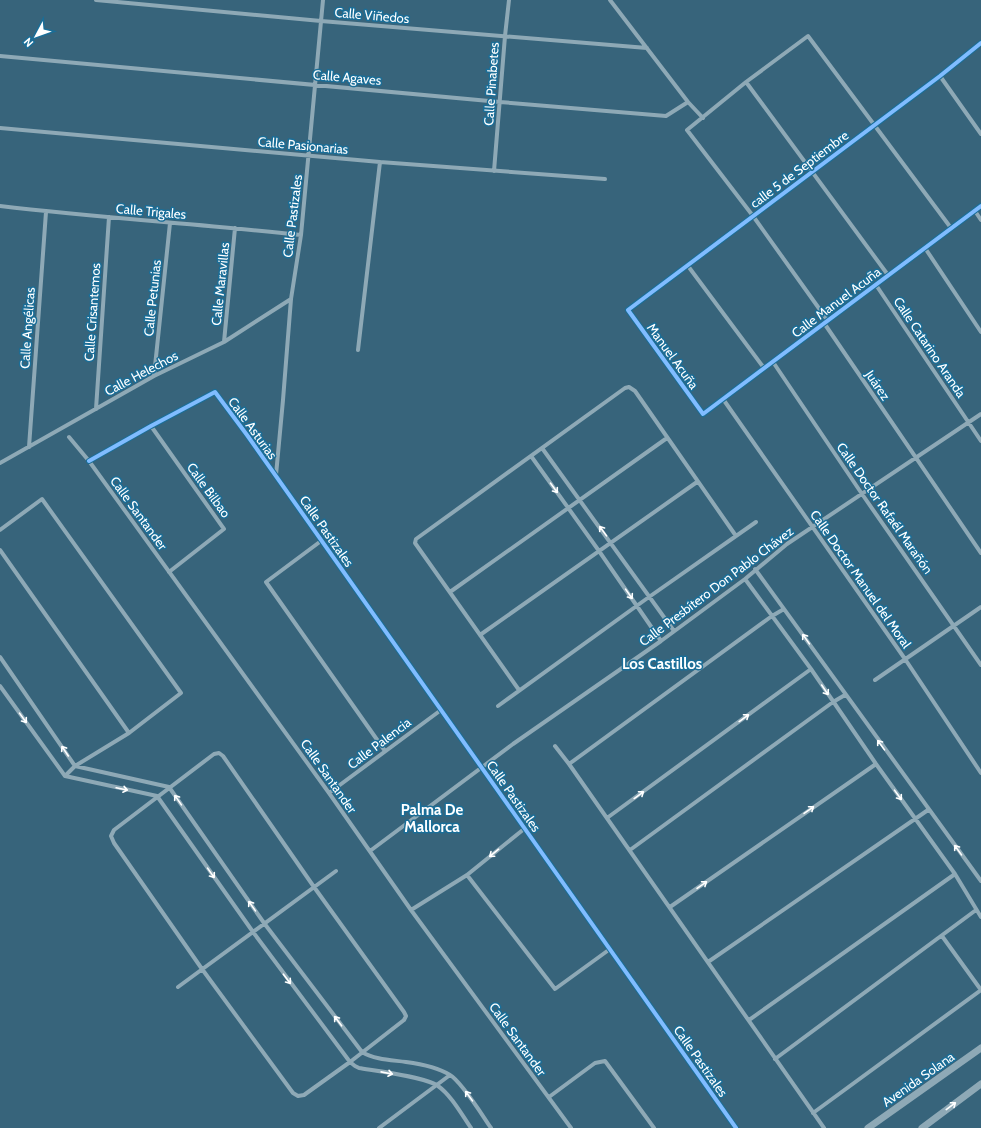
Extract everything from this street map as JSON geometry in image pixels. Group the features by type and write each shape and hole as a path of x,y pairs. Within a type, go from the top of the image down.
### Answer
{"street":[{"name":"Calle Viñedos","path":"96,0 321,22 647,48"},
{"name":"Calle Pastizales","path":"323,0 301,235 291,299 276,476 736,1128"},
{"name":"Calle Pinabetes","path":"494,171 509,0"},
{"path":"610,0 688,102 703,118 746,82 808,36 952,228"},
{"name":"calle 5 de Septiembre","path":"628,310 940,76 981,43"},
{"name":"Calle Agaves","path":"0,56 666,116 688,102"},
{"path":"940,76 981,134"},
{"path":"746,82 888,275"},
{"name":"Juárez","path":"703,118 687,130 754,216 981,553"},
{"name":"Calle Pasionarias","path":"0,128 380,162 605,180"},
{"path":"358,350 380,162"},
{"name":"Calle Trigales","path":"0,206 46,212 301,235"},
{"name":"Calle Manuel Acuña","path":"703,414 981,206"},
{"path":"975,211 981,220"},
{"name":"Calle Angélicas","path":"29,447 46,212"},
{"name":"Calle Crisantemos","path":"96,409 109,217"},
{"name":"Calle Petunias","path":"154,376 170,223"},
{"name":"Calle Maravillas","path":"224,342 236,228"},
{"path":"925,248 981,332"},
{"path":"688,266 764,368"},
{"name":"Calle Catarino Aranda","path":"876,284 981,441"},
{"name":"Calle Helechos","path":"0,463 154,376 224,342 291,299"},
{"name":"Manuel Acuña","path":"628,310 703,414"},
{"name":"Calle Doctor Rafaél Marañón","path":"773,362 862,494 981,665"},
{"path":"519,690 415,543 416,539 625,388 629,387 635,391 736,536"},
{"name":"Calle Asturias","path":"151,426 215,392 276,476"},
{"name":"Calle Doctor Manuel del Moral","path":"723,399 905,659 981,773"},
{"name":"Calle Presbítero Don Pablo Chávez","path":"370,851 481,767 674,632 745,579 786,544 981,414"},
{"path":"89,461 151,426"},
{"name":"Calle Bilbao","path":"151,426 224,529 169,572"},
{"name":"Calle Santander","path":"69,437 89,461 329,793 411,910 571,1128"},
{"path":"450,592 667,438"},
{"path":"542,448 674,632"},
{"path":"530,456 599,551 661,641"},
{"path":"480,635 697,482"},
{"path":"0,530 42,499 180,693 129,733 75,766 65,776"},
{"path":"498,706 649,596 756,522"},
{"path":"321,541 266,582 385,751"},
{"path":"0,550 129,733"},
{"path":"755,569 981,882"},
{"path":"745,579 811,669 876,764 955,874 981,917"},
{"path":"875,680 981,607"},
{"path":"569,764 772,616 784,609"},
{"path":"0,657 75,766 169,787 264,924 362,1052 369,1057 413,1063 437,1069 450,1075 461,1086 491,1128"},
{"path":"607,818 811,669"},
{"path":"0,686 65,776 157,796 252,932 350,1062 360,1068 426,1081 438,1085 446,1093 471,1128"},
{"path":"630,850 833,702 845,695"},
{"name":"Calle Palencia","path":"329,793 442,710"},
{"path":"555,746 630,850 824,1128"},
{"path":"219,753 223,756 406,1016 404,1020 350,1062 304,1095 298,1096 293,1093 202,969 114,843 111,836 114,830 169,787 214,754 219,753"},
{"path":"670,907 876,764"},
{"path":"708,962 928,810"},
{"path":"411,910 467,875 524,829"},
{"path":"178,987 336,871"},
{"path":"749,1020 955,874"},
{"path":"467,875 555,990 610,949"},
{"path":"775,1059 976,910"},
{"path":"813,1113 981,990 942,936"},
{"name":"Avenida Solana","path":"868,1128 981,1048"},
{"path":"549,1097 595,1062 605,1061 654,1128"},
{"path":"379,1128 450,1075"},
{"path":"922,1128 981,1084"},
{"path":"386,1123 389,1128"}],"cycle path":[{"path":"981,43 940,76 628,310 703,414 981,206"},
{"path":"89,461 215,392 247,435 736,1128"}],"district":[{"name":"Los Castillos","path":"662,664"},
{"name":"Palma De Mallorca","path":"432,818"}]}
